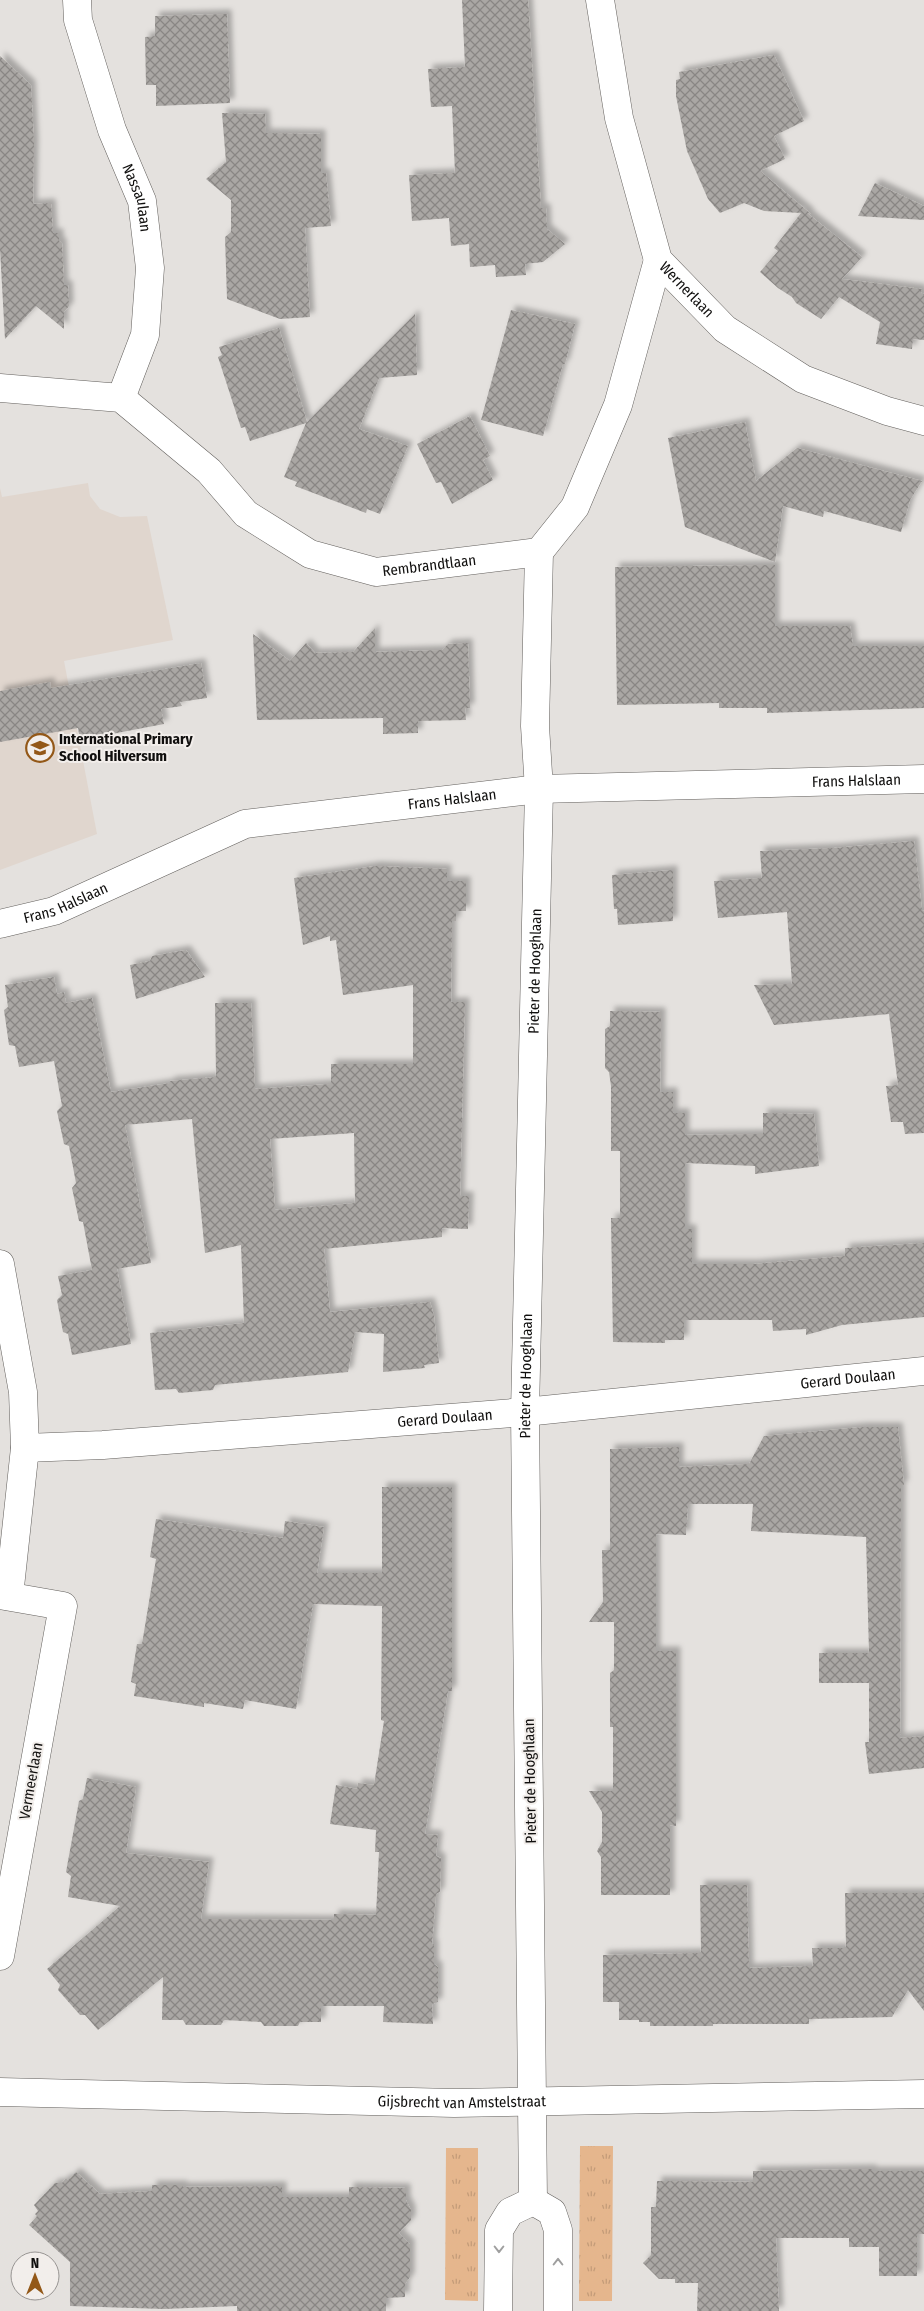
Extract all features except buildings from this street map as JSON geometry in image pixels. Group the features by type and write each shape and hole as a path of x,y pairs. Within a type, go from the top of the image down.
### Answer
{"street":[{"name":"Nassaulaan","path":"77,0 78,20 112,130 142,201 150,268 145,335 121,398"},
{"name":"Wernerlaan","path":"600,0 619,118 658,260 725,330 803,379 887,411 924,421"},
{"path":"538,552 574,507 618,405 658,260"},
{"path":"0,388 121,398"},
{"name":"Rembrandtlaan","path":"121,398 209,470 246,514 310,554 376,572 538,552"},
{"name":"Pieter de Hooghlaan","path":"533,2201 534,2103 525,1412 538,789 535,726 538,552"},
{"name":"Frans Halslaan","path":"0,924 54,910 245,824 538,789 924,779"},
{"path":"0,1264 23,1392 25,1448 5,1596"},
{"name":"Gerard Doulaan","path":"25,1448 103,1445 525,1412 924,1371"},
{"name":"Vermeerlaan","path":"0,1956 63,1606 5,1596"},
{"name":"Gijsbrecht van Amstelstraat","path":"0,2092 534,2103 924,2094"},
{"path":"498,2311 498,2230 510,2212 533,2201 552,2212 558,2230 558,2311"}],"shaded area":[{"name":"International Primary School Hilversum","path":"88,483 90,496 100,509 120,517 147,516 173,640 64,661 97,834 0,870 0,488 2,497"}],"green space":[{"path":"580,2146 613,2146 612,2301 579,2301"},
{"path":"446,2148 478,2148 478,2301 445,2300"}],"place":[{"name":"International Primary School Hilversum","path":"40,748"}]}
